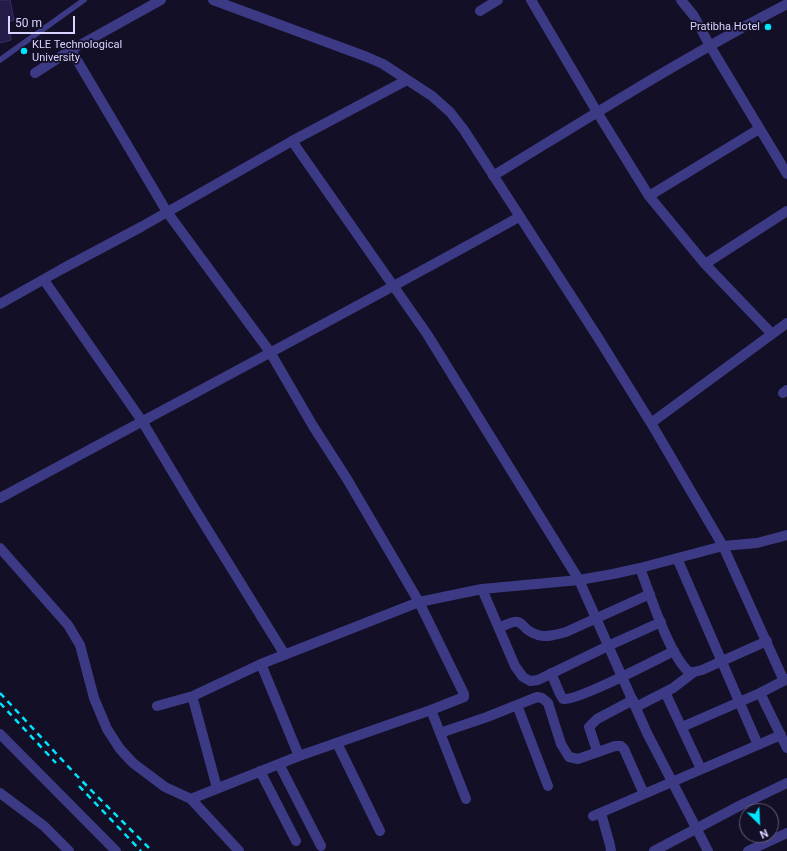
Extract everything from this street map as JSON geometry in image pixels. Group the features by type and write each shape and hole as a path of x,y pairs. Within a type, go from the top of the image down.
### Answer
{"street":[{"path":"35,73 71,50 161,0"},
{"path":"213,0 368,57 383,64 432,96 450,112 464,130 597,336 651,423 723,546 786,680 682,727"},
{"path":"480,11 498,0"},
{"path":"531,0 597,112 649,196 705,264 772,334"},
{"path":"681,0 694,16 710,46 787,174"},
{"path":"493,176 654,77 746,25 787,4"},
{"path":"71,50 167,212 270,352 419,602 464,695 463,698 298,756 192,799"},
{"path":"0,304 292,141 407,80"},
{"path":"649,196 759,128"},
{"path":"292,141 427,334 579,580 634,704 708,851"},
{"path":"705,264 787,211"},
{"path":"0,498 270,352 394,287 519,217"},
{"path":"44,280 142,421 192,506 285,655"},
{"path":"651,423 787,323"},
{"path":"157,706 193,696 261,664 419,602 482,589 579,580 640,568 723,546 757,543 787,535"},
{"path":"0,548 68,625 75,635 80,645 94,698 108,729 120,749 133,763 165,787 192,799 239,851"},
{"path":"678,558 758,745"},
{"path":"640,568 661,622 678,660 689,672 694,672"},
{"path":"482,589 515,666 523,677 530,681 538,680 661,622"},
{"path":"499,628 516,621 522,624 531,633 544,636 566,632 650,594"},
{"path":"597,751 589,727 592,722 601,716 665,692 682,683 694,672 723,662 767,641"},
{"path":"551,673 560,694 563,699 567,700 582,695 674,651"},
{"path":"261,664 298,756"},
{"path":"665,692 701,769"},
{"path":"760,693 782,735 787,748"},
{"path":"193,696 217,788"},
{"path":"440,734 537,698 545,699 550,709 561,744 569,757 578,758 597,751 615,746 621,746 644,794"},
{"path":"517,705 548,786"},
{"path":"431,710 466,799"},
{"path":"0,734 116,851"},
{"path":"611,851 610,845 597,815 782,735"},
{"path":"337,743 380,831"},
{"path":"279,764 321,846"},
{"path":"260,771 296,841"},
{"path":"654,851 787,782"},
{"path":"0,793 44,826 69,851"},
{"path":"748,851 787,833"}],"lane":[{"path":"0,60 84,0"}],"building":[{"path":"0,0 10,0 14,20 8,22 11,40 0,43"}],"railway":[{"path":"0,693 78,777 152,851"},
{"path":"0,703 56,763"},
{"path":"79,786 141,851"}],"place":[{"name":"Pratibha Hotel","path":"768,27"},
{"name":"KLE Technological University","path":"24,51"}]}
